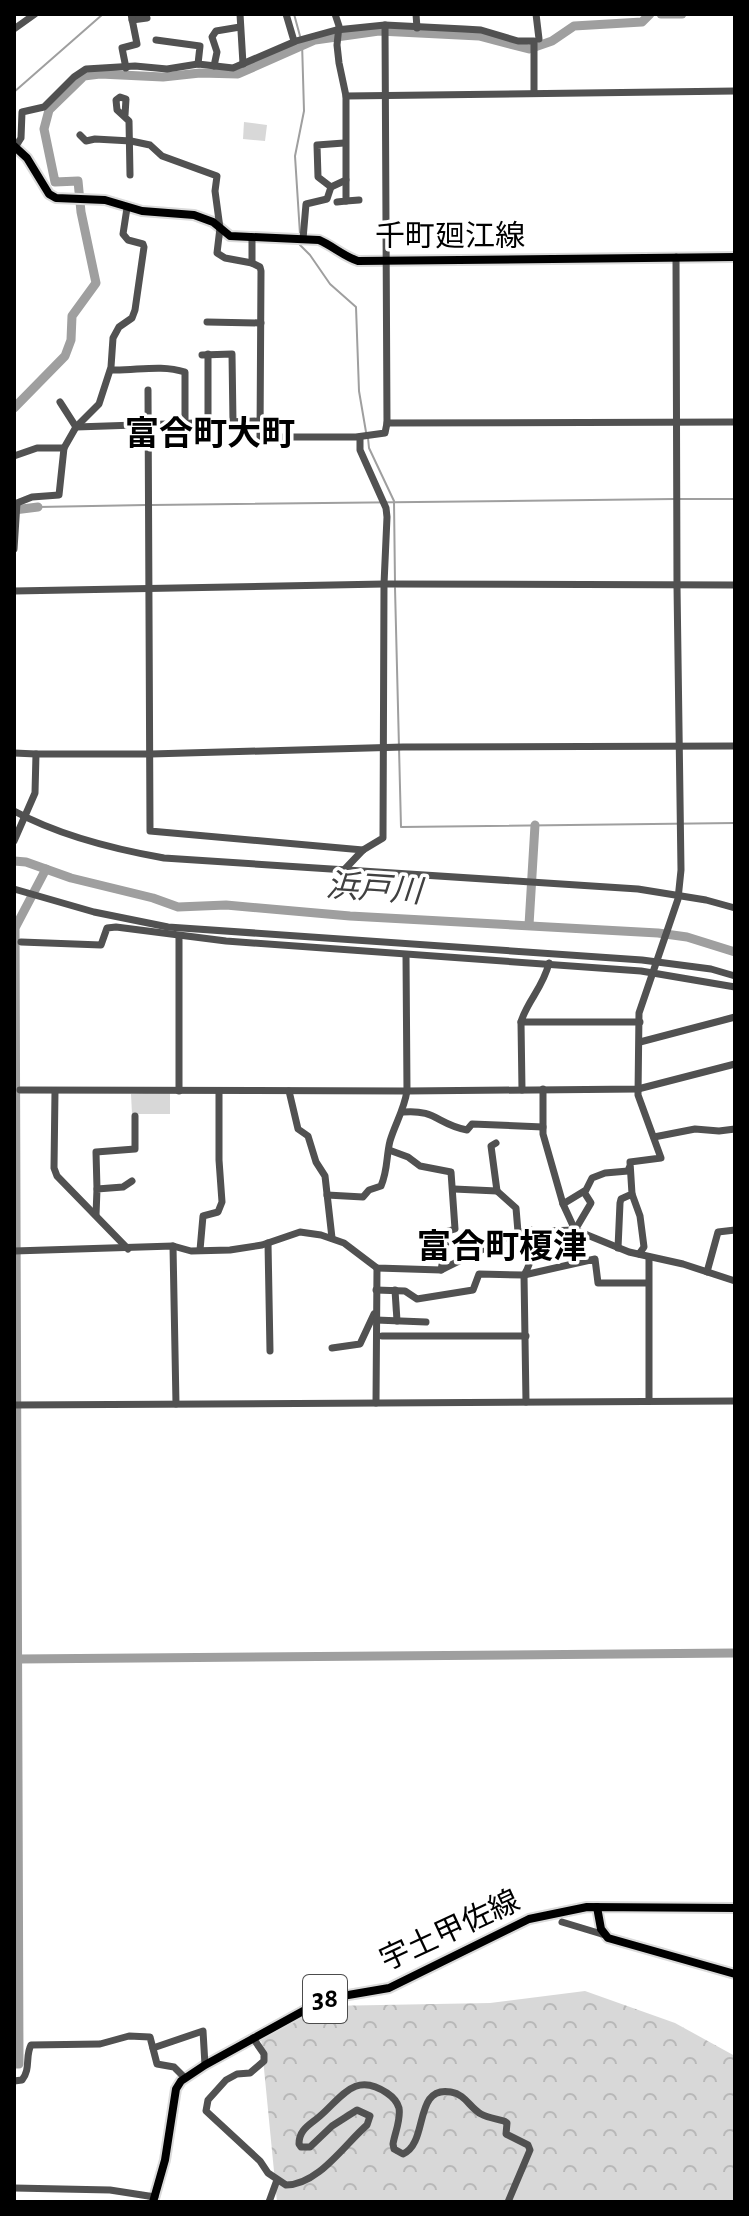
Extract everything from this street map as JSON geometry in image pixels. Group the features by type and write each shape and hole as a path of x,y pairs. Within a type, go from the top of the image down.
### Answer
{"main road":[{"name":"千町廻江線","path":"15,146 27,158 49,194 56,198 105,200 127,208 194,215 204,218 230,236 319,240 347,258 358,261 735,257"},
{"name":"宇土甲佐線","path":"185,2078 325,1999 389,1988 529,1919 597,1907 735,1908"},
{"path":"597,1907 605,1935 735,1974"},
{"path":"154,2200 165,2160 176,2089 185,2078"}],"street":[{"path":"240,14 243,64"},
{"path":"286,14 295,41"},
{"path":"335,14 339,26 339,63 346,96 346,201"},
{"path":"416,14 417,28"},
{"path":"534,93 536,14"},
{"path":"14,22 34,15"},
{"path":"14,29 34,15"},
{"path":"126,68 122,48 137,44 131,17 147,18"},
{"path":"214,66 217,52 212,37 216,31 240,27"},
{"path":"15,146 21,138 22,112 44,107 86,69 167,69 198,64 233,68 308,36 337,30 481,30 518,41 536,40"},
{"path":"80,135 86,141 131,141 150,145 162,156 217,176 215,191 220,228 217,253 225,258 252,263 261,271 260,437 360,437 385,433 385,30"},
{"path":"156,40 200,46 198,64"},
{"path":"346,96 735,91"},
{"path":"125,115 129,121 131,141 130,175"},
{"path":"331,187 318,177 317,145 344,143"},
{"path":"303,239 306,204 327,199 331,187 346,180"},
{"path":"337,202 359,200"},
{"path":"14,549 17,503 32,497 59,495 64,448 76,427 99,404 111,370 115,333 132,318 135,310 144,247 128,240 123,234 127,208"},
{"path":"252,237 252,263"},
{"path":"630,1162 661,1158 640,1105 640,1022 642,998 658,963 679,895 676,257"},
{"path":"207,322 261,323"},
{"path":"208,422 205,355 232,354 233,422"},
{"path":"111,370 161,367 185,372 185,423"},
{"path":"148,390 150,831 363,850"},
{"path":"60,402 76,427"},
{"path":"76,427 259,421"},
{"path":"387,423 735,422"},
{"path":"343,871 363,850 383,838 386,508 360,450 360,437"},
{"path":"14,456 37,448 64,448"},
{"path":"14,591 387,584 735,585"},
{"path":"14,753 735,746"},
{"path":"14,841 35,793 36,754"},
{"path":"14,811 64,833 129,852 208,862 638,889 735,908"},
{"path":"14,889 94,912 168,927 658,963 711,969 735,976"},
{"path":"21,942 101,945 107,928 116,927 179,937 654,973 735,987"},
{"path":"179,937 179,1091"},
{"path":"327,1195 363,1197 369,1190 381,1186 387,1171 391,1138 403,1112 407,1091 406,955"},
{"path":"522,1090 521,1022 527,1007 540,990 549,963"},
{"path":"640,1042 735,1017"},
{"path":"521,1022 640,1022"},
{"path":"20,1090 638,1089 735,1064"},
{"path":"543,1089 543,1127 549,1160 575,1230"},
{"path":"55,1091 54,1168 57,1176 128,1249"},
{"path":"200,1250 203,1216 218,1212 222,1202 219,1091"},
{"path":"289,1091 298,1129 308,1136 316,1162 325,1176 332,1238"},
{"path":"403,1112 427,1112 454,1128 467,1130 472,1124 543,1127"},
{"path":"96,1215 96,1152 135,1149 135,1116"},
{"path":"654,1137 695,1129 735,1129"},
{"path":"496,1143 491,1146 497,1191"},
{"path":"389,1150 408,1157 420,1166 451,1172 455,1229 448,1231 441,1270"},
{"path":"563,1204 584,1192 592,1178 628,1171 630,1162"},
{"path":"630,1162 632,1194 640,1216 644,1247 639,1254"},
{"path":"97,1189 123,1187 132,1181"},
{"path":"454,1189 497,1191 516,1208 518,1232"},
{"path":"575,1230 591,1203 584,1192"},
{"path":"618,1248 621,1199 632,1194"},
{"path":"526,1402 524,1275 529,1268 531,1230"},
{"path":"18,1251 173,1246 191,1251 238,1249 300,1232 332,1238 357,1251 377,1268 441,1270 518,1232 575,1230 618,1248 735,1281"},
{"path":"707,1272 718,1232 735,1230"},
{"path":"268,1243 270,1351"},
{"path":"173,1246 176,1404"},
{"path":"649,1257 649,1401"},
{"path":"376,1290 405,1291 417,1299 473,1290 479,1274 524,1275 595,1259 598,1283 648,1283"},
{"path":"376,1403 377,1268"},
{"path":"395,1290 397,1321"},
{"path":"332,1348 360,1344 376,1310"},
{"path":"376,1320 426,1322"},
{"path":"382,1336 526,1336"},
{"path":"18,1405 735,1401"},
{"path":"562,1922 605,1935"},
{"path":"153,2048 203,2031 205,2065"},
{"path":"14,2081 22,2080 27,2074 31,2045 100,2044 129,2036 150,2037 157,2064 174,2067 185,2078"},
{"path":"253,2038 264,2054 264,2061 250,2073 237,2074 226,2080 213,2091 205,2107 208,2116 242,2144 277,2180 286,2185 308,2180 328,2165 367,2125 370,2116 357,2110 332,2126 310,2147 301,2147 303,2131 344,2092 363,2085 378,2088 393,2097 399,2116 393,2144 394,2149 403,2154 410,2151 417,2140 428,2101 436,2094 449,2091 458,2094 486,2116 507,2123 506,2134 528,2145 530,2150 508,2202"},
{"path":"269,2202 277,2180"},
{"path":"14,2188 110,2190 154,2200"}],"green space":[{"path":"244,122 267,125 265,141 243,139"},
{"path":"170,1091 170,1114 132,1114 131,1094"},
{"path":"585,1991 675,2023 735,2056 735,2202 277,2202 261,2038 327,2006 490,2003"}],"waterway":[{"path":"14,92 103,14"},
{"path":"294,14 300,36"},
{"path":"14,408 65,356 71,340 72,316 96,283 81,212 78,181 55,182 44,129 49,110 84,76 238,74 315,40 379,31 479,36 529,49 552,41 574,26 642,22 650,14"},
{"path":"661,14 682,14"},
{"path":"300,234 295,156 304,111 302,42"},
{"path":"300,241 330,284 356,307 359,391 366,432"},
{"path":"368,438 369,448 394,501 395,582"},
{"path":"152,505 674,499"},
{"path":"680,499 735,499"},
{"path":"38,507 146,505"},
{"path":"14,510 38,507"},
{"path":"395,588 401,827 735,823"},
{"path":"529,925 535,825"},
{"name":"浜戸川","path":"14,861 178,907 226,905 350,916 658,933 687,937 735,952"},
{"path":"14,2064 19,2064 15,928 46,869"},
{"path":"19,1659 735,1653"},
{"path":"14,1985 19,1985"}],"district":[{"name":"富合町大町","path":"210,435"},
{"name":"富合町榎津","path":"502,1248"}]}
